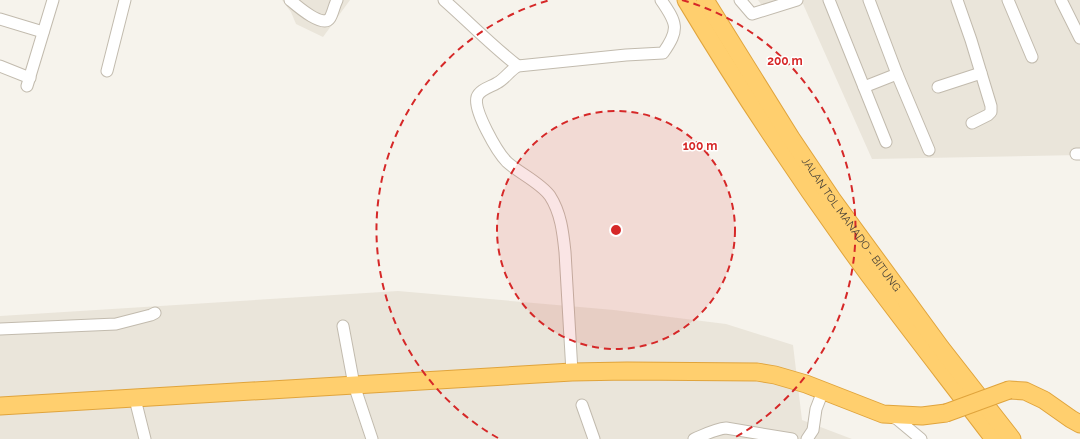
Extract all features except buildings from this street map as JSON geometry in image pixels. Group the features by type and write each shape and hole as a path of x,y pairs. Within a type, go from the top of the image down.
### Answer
{"highway":[{"name":"JALAN TOL MANADO - BITUNG","path":"686,0 714,46 784,142 870,276 1012,439"},
{"name":"JALAN TOL MANADO - BITUNG","path":"705,0 784,142"},
{"name":"JALAN TOL MANADO - BITUNG","path":"936,352 994,439"},
{"path":"0,406 572,372 750,372 775,375 823,390 883,414 922,416 946,413 1009,390 1025,391 1044,400 1080,424"}],"street":[{"path":"0,66 29,82 53,0"},
{"path":"107,71 125,0"},
{"path":"290,0 304,4 313,17 324,21 330,18 337,0"},
{"path":"444,0 506,57 518,66"},
{"path":"572,372 565,252 563,233 556,209 549,195 507,162 500,154 477,110 477,97 480,93 502,80 518,66 626,55 663,53 671,42 675,29 672,17 661,0"},
{"path":"740,0 752,14 797,0"},
{"path":"829,0 886,142"},
{"path":"869,0 897,74 929,150"},
{"path":"957,0 991,106 991,112 988,115 972,123"},
{"path":"1008,0 1032,57"},
{"path":"1061,0 1080,38"},
{"path":"0,19 43,32"},
{"path":"938,87 981,73"},
{"path":"864,87 897,74"},
{"path":"0,329 116,324 155,313"},
{"path":"343,326 354,385 372,439"},
{"path":"807,439 813,430 816,409 823,390"},
{"path":"135,399 145,439"},
{"path":"582,406 594,439"},
{"path":"883,414 897,419 921,439"},
{"path":"699,438 715,430 726,428 787,439"}],"shaded area":[{"path":"282,0 350,0 323,37 296,24 291,12"},
{"path":"758,0 1080,0 1080,155 872,159 803,4 763,7"},
{"path":"398,291 614,310 726,324 793,345 802,420 852,439 0,439 0,316"}]}
